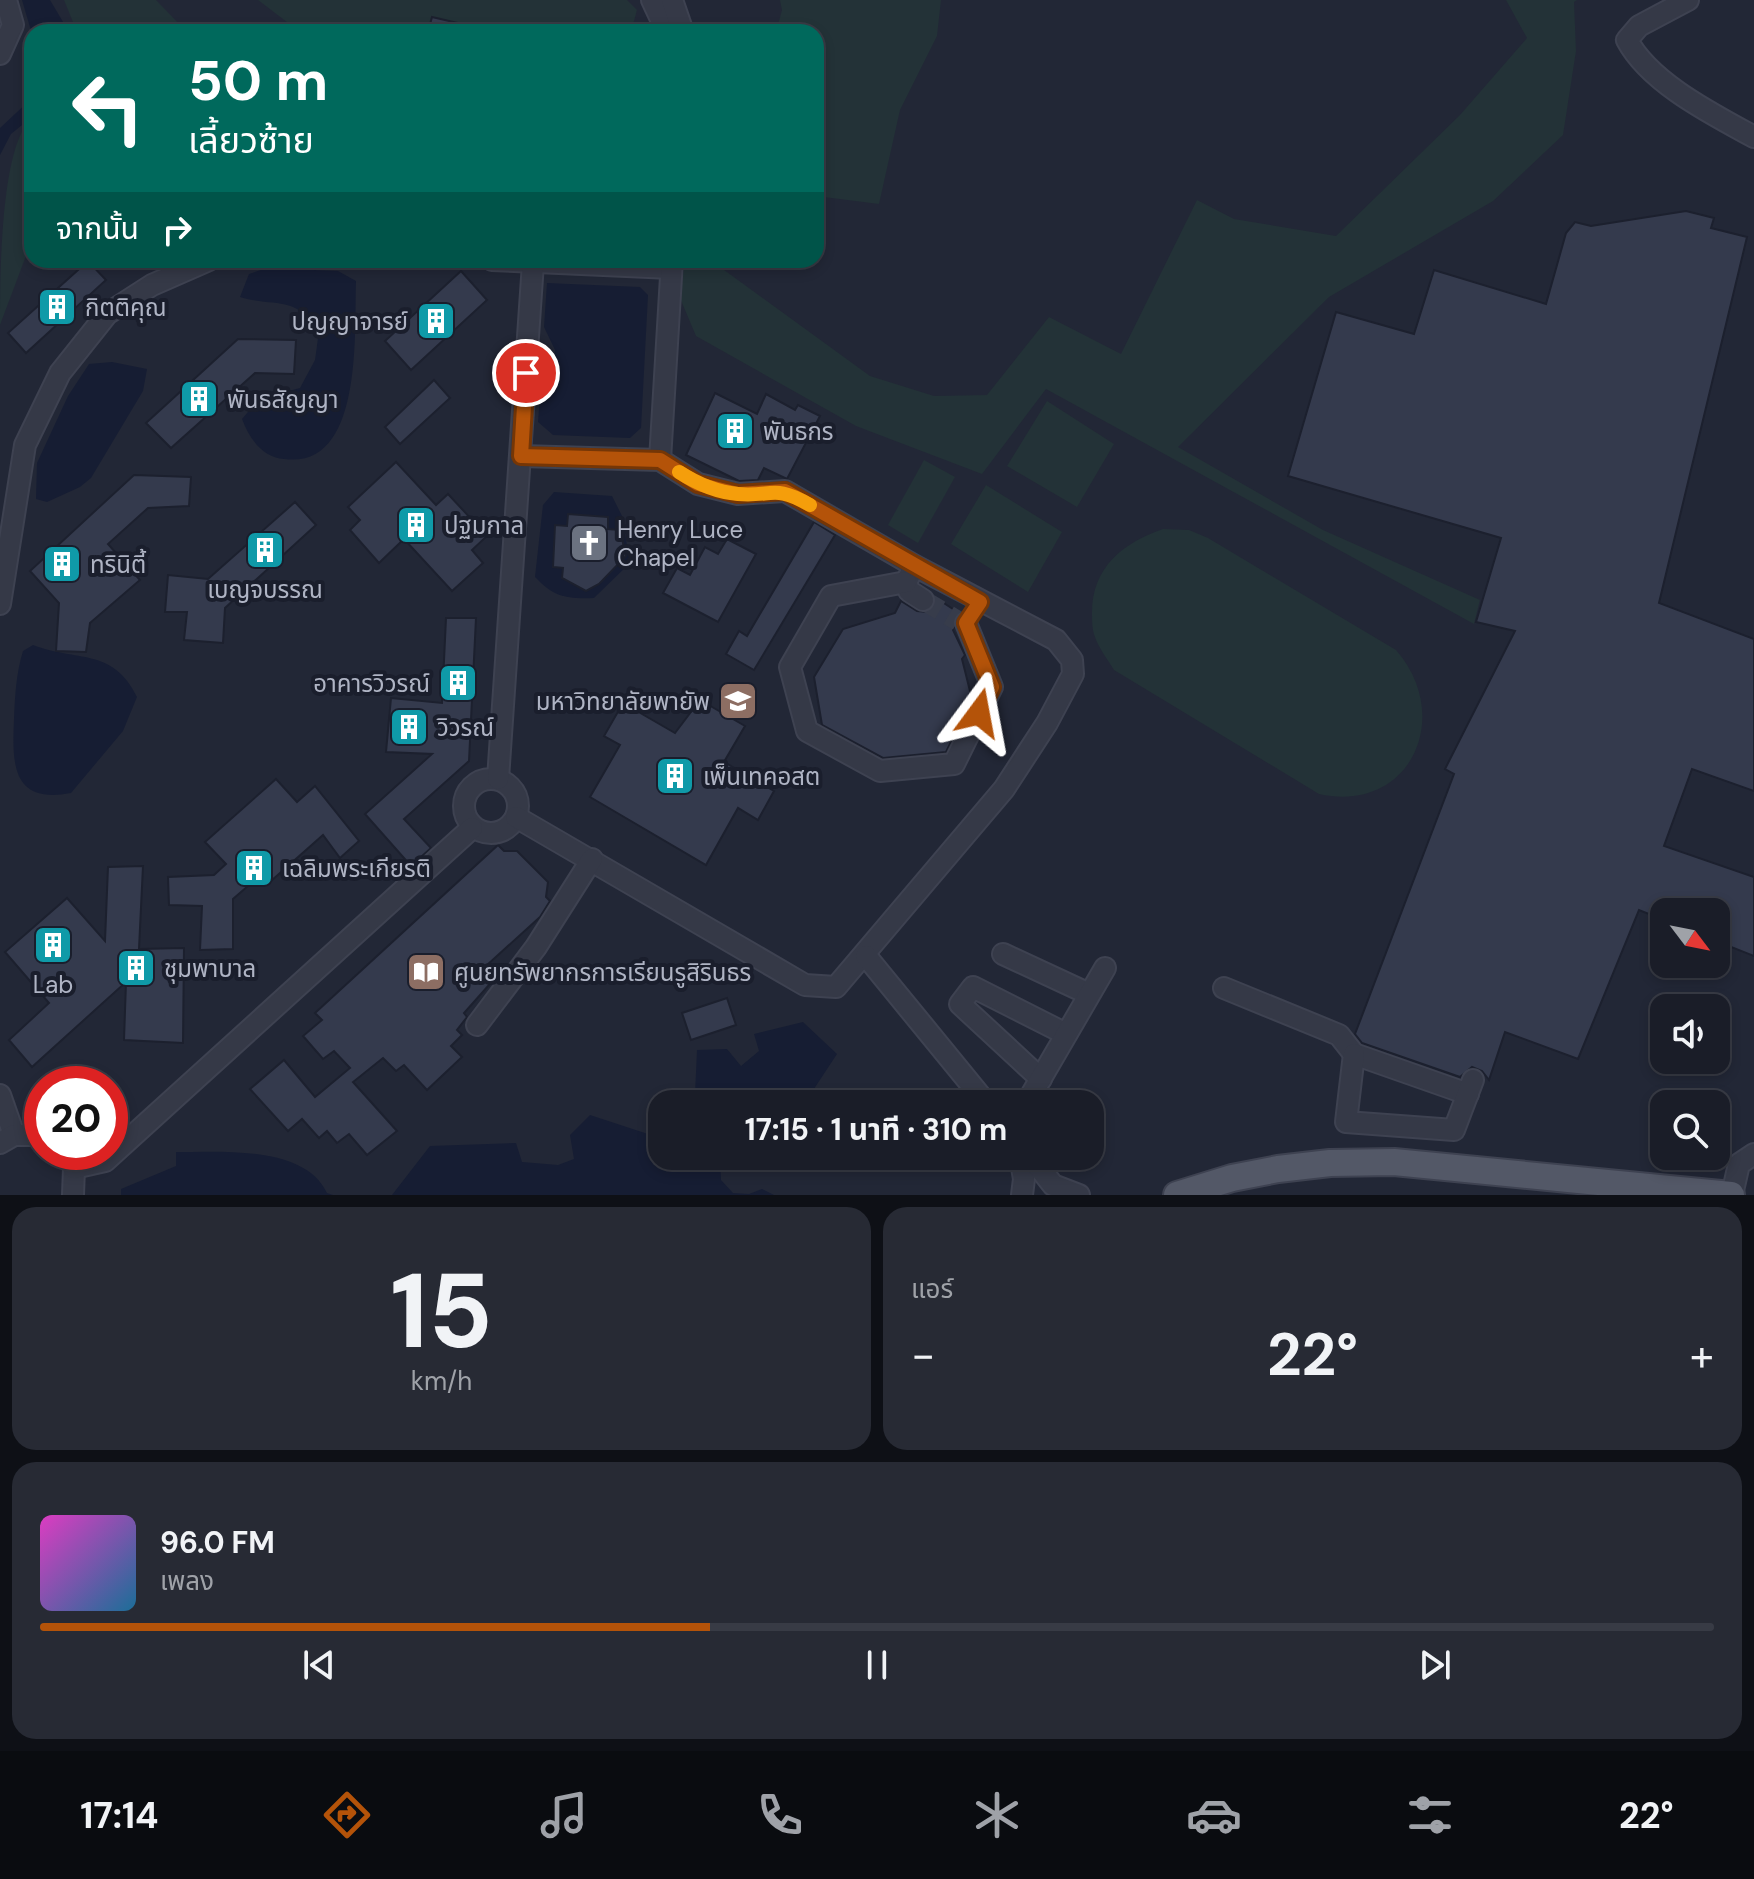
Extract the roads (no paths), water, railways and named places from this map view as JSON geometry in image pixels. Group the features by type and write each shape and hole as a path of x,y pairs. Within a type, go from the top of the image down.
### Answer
{"main road":[{"path":"1177,1195 1232,1178 1278,1169 1330,1163 1394,1162 1732,1195"}],"street":[{"path":"0,54 13,25 6,0"},
{"path":"652,0 663,24"},
{"path":"672,0 680,24"},
{"path":"1688,0 1639,26 1627,40 1635,55 1695,105 1754,137"},
{"path":"0,604 25,445 60,373 107,314 152,285 191,268"},
{"path":"498,779 521,456 540,268"},
{"path":"660,460 672,268"},
{"path":"516,817 805,985 836,987 866,956 1004,789 1047,723 1073,674 1072,660 1056,640 980,602 911,574 785,491 738,494 698,484 660,460 521,456"},
{"path":"911,574 909,591 923,600"},
{"path":"911,574 831,596 790,667 807,731 880,771 954,764 992,687 962,622 980,602"},
{"path":"498,779 516,794 516,817 509,827 497,834 484,834 472,828 463,812 466,793 479,781 498,779"},
{"path":"128,1140 472,828"},
{"path":"477,1025 536,947 592,859"},
{"path":"1003,954 1089,994"},
{"path":"866,956 976,1090"},
{"path":"1034,1090 1105,968"},
{"path":"1041,1079 960,1004 973,987 1066,1034"},
{"path":"1224,988 1339,1035 1354,1054 1470,1087 1454,1130 1346,1122 1354,1054"},
{"path":"0,1095 7,1139"},
{"path":"1394,1162 1396,1126"},
{"path":"1732,1195 1749,1161"},
{"path":"71,1170 73,1195"},
{"path":"1022,1170 1022,1195"},
{"path":"1041,1170 1053,1185 1079,1195"}],"water":[{"path":"22,0 50,0 64,24 29,24"},
{"path":"24,106 24,123 11,134 0,155 0,128"},
{"path":"267,268 338,271 356,281 349,393 341,421 329,443 310,457 284,459 269,455 248,433 242,419 259,399 300,388 315,360 319,331 310,319 284,304 240,297 249,274"},
{"path":"547,283 640,287 648,295 641,428 630,438 553,435 538,422 541,383 553,371 555,350 544,327"},
{"path":"112,362 147,369 143,391 91,478 80,487 47,502 36,499 37,463 68,396 89,364"},
{"path":"554,492 612,496 622,516 630,563 594,598 561,595 548,589 535,577 543,505"},
{"path":"33,645 105,663 117,670 137,697 123,731 71,793 37,793 27,787 16,766 13,736 17,677 23,651"},
{"path":"803,1022 837,1054 813,1090 695,1090 697,1050 727,1049 741,1066 759,1051 754,1034"},
{"path":"590,1115 648,1134 648,1170 721,1170 721,1180 733,1193 749,1194 762,1189 774,1195 392,1195 430,1146 516,1143 522,1162 558,1165 574,1159 570,1135"},
{"path":"176,1152 237,1152 281,1159 300,1166 316,1177 327,1193 333,1195 121,1195 121,1189 176,1166"}],"tunnel":[{"path":"923,600 958,621"}],"place":[{"name":"กิตติคุณ","path":"57,307"},
{"name":"ปญญาจารย์","path":"436,321"},
{"name":"พันธสัญญา","path":"199,399"},
{"name":"พันธกร","path":"735,431"},
{"name":"ปฐมกาล","path":"416,525"},
{"name":"Henry Luce Chapel","path":"589,543"},
{"name":"เบญจบรรณ","path":"265,550"},
{"name":"ทรินิตี้","path":"62,564"},
{"name":"อาคารวิวรณ์","path":"458,683"},
{"name":"มหาวิทยาลัยพายัพ","path":"738,701"},
{"name":"วิวรณ์","path":"409,727"},
{"name":"เพ็นเทคอสต","path":"675,776"},
{"name":"เฉลิมพระเกียรติ","path":"254,868"},
{"name":"Lab","path":"53,945"},
{"name":"ชุมพาบาล","path":"136,968"},
{"name":"ศูนยทรัพยากรการเรียนรูสิรินธร","path":"426,972"}]}
